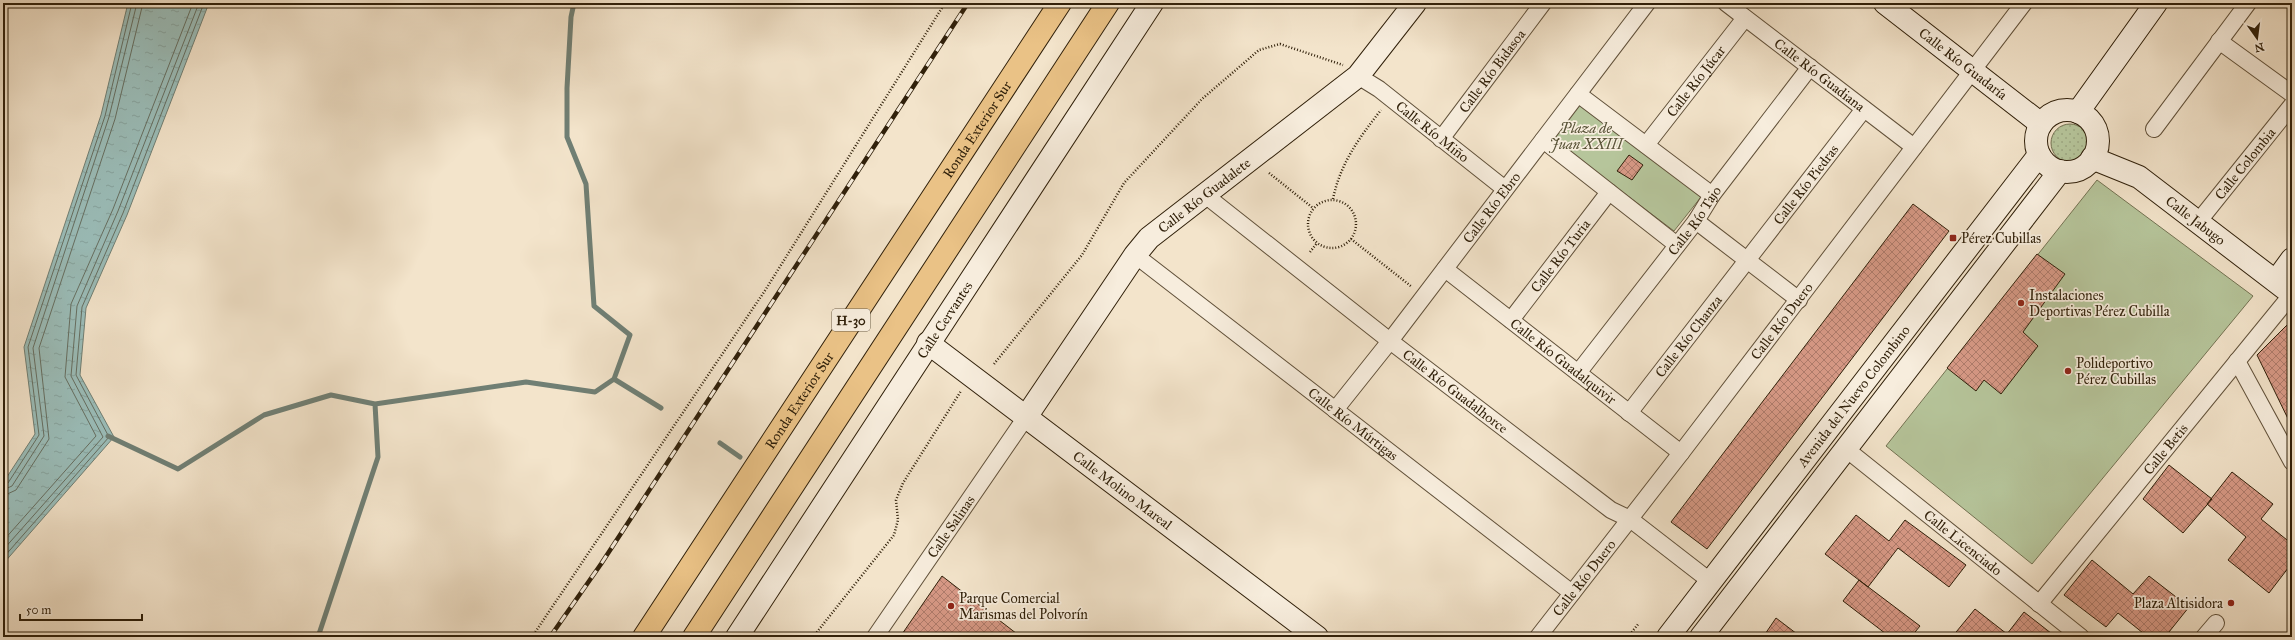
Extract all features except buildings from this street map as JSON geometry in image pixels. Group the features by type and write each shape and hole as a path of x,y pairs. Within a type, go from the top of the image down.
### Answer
{"highway":[{"name":"Ronda Exterior Sur","path":"644,637 1060,3"},
{"name":"H-30","path":"694,637 1108,3"}],"street":[{"name":"Calle Cervantes","path":"737,637 928,343 1152,3"},
{"name":"Calle Río Guadalete","path":"1026,417 1135,255 1149,238 1205,195 1352,71 1415,3"},
{"name":"Calle Río Bidasoa","path":"1441,139 1544,3"},
{"name":"Calle Río Ebro","path":"1335,410 1390,341 1647,3"},
{"name":"Calle Río Guadiana","path":"1726,3 1914,147"},
{"name":"Calle Río Guadaría","path":"1885,3 2041,124"},
{"name":"Calle Río Duero","path":"1538,637 1682,453 2024,3"},
{"path":"2078,112 2156,3"},
{"path":"2154,129 2248,3"},
{"name":"Calle Río Júcar","path":"1646,145 1745,18"},
{"path":"2220,41 2292,94"},
{"name":"Calle Río Tajo","path":"1578,373 1696,221 1712,195 1810,68"},
{"name":"Calle Río Miño","path":"1352,71 1379,89 1505,189"},
{"path":"1578,94 1712,195"},
{"name":"Calle Colombia","path":"2198,222 2292,105"},
{"name":"Calle Río Piedras","path":"1747,260 1864,109"},
{"path":"2068,110 2078,112 2088,118 2094,127 2098,137 2097,148 2092,158 2078,169 2060,171 2044,162 2039,155 2036,144 2037,134 2041,124 2049,116 2068,110"},
{"path":"1543,140 1677,245"},
{"name":"Avenida del Nuevo Colombino","path":"1668,637 2039,155"},
{"name":"Calle Jabugo","path":"2092,158 2139,177 2287,290"},
{"name":"Avenida del Nuevo Colombino","path":"1701,637 2060,171"},
{"name":"Calle Río Turia","path":"1511,320 1609,192"},
{"name":"Calle Río Guadalhorce","path":"1205,195 1390,341 1611,510 1630,519 1710,581"},
{"path":"1696,221 1799,300"},
{"name":"Calle Río Múrtigas","path":"1135,255 1572,593"},
{"path":"2287,290 2292,259"},
{"name":"Calle Río Chanza","path":"1629,413 1747,260"},
{"name":"Calle Río Guadalquivir","path":"1445,269 1682,453"},
{"name":"Calle Betis","path":"2039,604 2238,361 2287,290"},
{"name":"Calle Molino Mareal","path":"928,343 1317,637"},
{"path":"2238,361 2292,462"},
{"name":"Calle Salinas","path":"876,637 1026,417"},
{"name":"Calle Licenciado","path":"1846,449 2081,637"},
{"path":"2204,637 2216,623"}],"path":[{"path":"532,637 766,289 945,3"},
{"path":"994,364 1082,255 1124,183 1202,99 1259,50 1280,44 1352,71"},
{"path":"1333,199 1336,180 1355,143 1383,108"},
{"path":"1269,172 1313,208"},
{"path":"1333,199 1347,204 1355,217 1355,232 1351,239 1345,244 1331,248 1317,243 1312,237 1307,223 1313,208 1325,200 1333,199"},
{"path":"1351,239 1413,288"},
{"path":"1310,252 1317,243"},
{"path":"813,637 894,535 898,520 896,500 903,483 962,389"},
{"path":"1628,637 1639,624"}],"green space":[{"name":"Plaza de Juan XXIII","path":"1579,102 1701,197 1674,231 1550,137"},
{"path":"2070,124 2080,127 2086,133 2089,143 2086,153 2080,159 2070,162 2060,159 2054,153 2051,143 2054,133 2060,127"},
{"name":"Polideportivo Pérez Cubillas","path":"2097,180 2253,296 2032,564 1886,446"}],"water":[{"path":"128,3 209,3 127,215 86,308 80,375 114,437 3,564 3,483 35,434 24,347 101,115"}],"waterway":[{"path":"108,436 178,469 264,415 331,395 375,404 526,382 595,392 614,379 630,335 594,306 586,184 567,137 567,88 571,17 574,3"},
{"path":"614,379 661,408"},
{"path":"318,637 378,457 375,404"},
{"path":"720,443 740,457"}],"railway":[{"path":"550,637 601,564 968,3"}],"place":[{"name":"Pérez Cubillas","path":"1953,238"},
{"name":"Instalaciones Deportivas Pérez Cubilla","path":"2021,303"},
{"name":"Polideportivo Pérez Cubillas","path":"2068,371"},
{"name":"Plaza Altisidora","path":"2231,603"},
{"name":"Parque Comercial Marismas del Polvorín","path":"951,606"}]}
